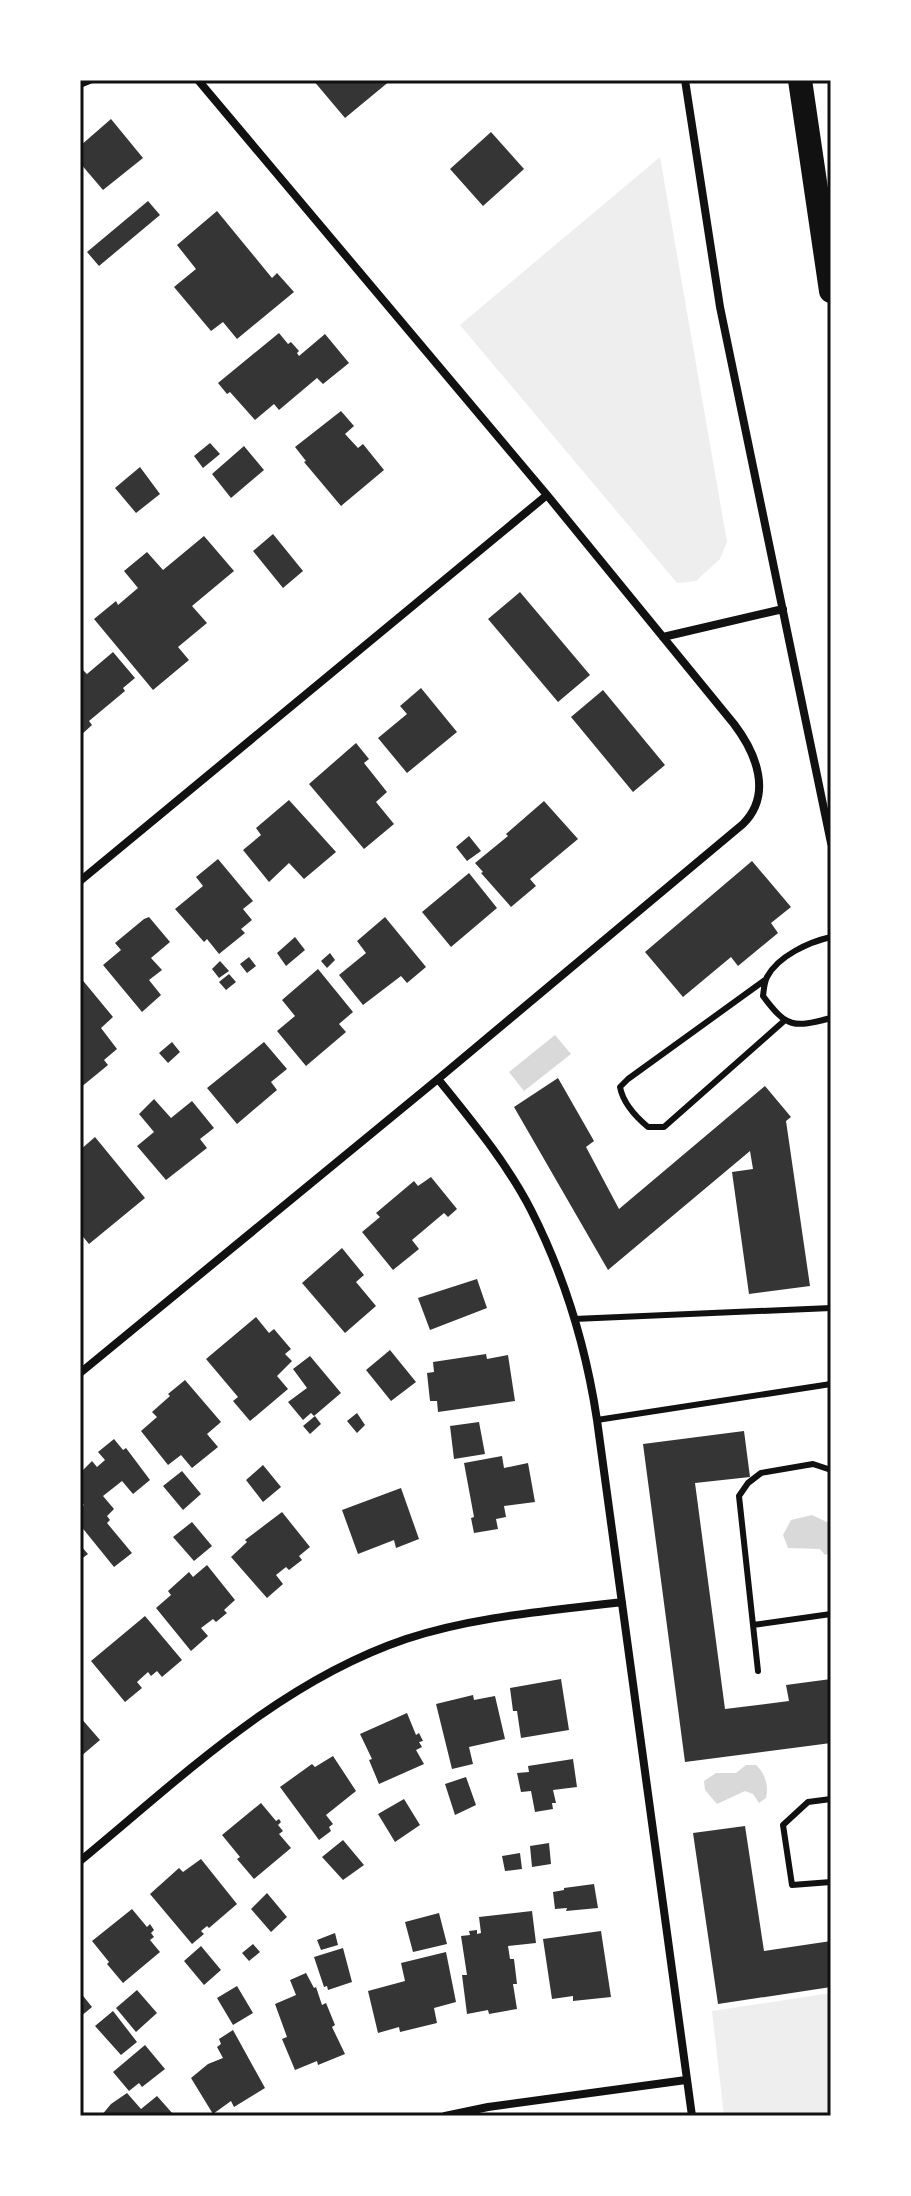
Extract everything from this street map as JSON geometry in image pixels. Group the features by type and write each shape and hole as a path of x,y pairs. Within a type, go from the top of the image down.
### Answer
{"highway":[{"path":"800,80 831,291"}],"street":[{"path":"80,1373 743,824 755,809 760,789 756,764 746,740 547,495 198,80"},
{"path":"685,80 720,307 831,843"},
{"path":"80,881 547,495"},
{"path":"663,637 783,609"},
{"path":"438,1079 509,1174 530,1208 559,1272 593,1395 692,2116"},
{"path":"80,1861 267,1709 352,1661 406,1639 461,1624 622,1602"},
{"path":"445,2116 488,2107 686,2080"}],"lane":[{"path":"80,85 92,80"},
{"path":"784,1021 664,1127 648,1127 622,1096 620,1087 628,1079 765,980 773,968 801,947 831,937"},
{"path":"765,980 763,996 784,1021 796,1024 831,1018"},
{"path":"574,1319 831,1308"},
{"path":"597,1420 831,1384"},
{"path":"758,1671 739,1496 748,1483 761,1473 813,1464 831,1470"},
{"path":"753,1625 831,1614"},
{"path":"831,1799 808,1802 783,1825 792,1885 831,1882"}],"shaded area":[{"path":"660,157 727,542 720,559 696,581 677,583 460,325"},
{"path":"555,1035 571,1054 524,1091 509,1072"},
{"path":"812,1515 831,1524 831,1552 825,1555 820,1549 788,1548 783,1535 791,1520"},
{"path":"746,1765 756,1765 762,1772 767,1784 766,1798 759,1803 753,1794 745,1791 717,1804 705,1790 704,1781 716,1773 736,1773"},
{"path":"831,1993 831,2116 724,2116 712,2011"}],"building":[{"path":"313,80 391,80 345,118"},
{"path":"111,119 143,158 103,190 80,163 80,146"},
{"path":"491,132 524,169 483,206 450,169"},
{"path":"148,201 160,215 99,266 87,252"},
{"path":"217,211 272,278 277,273 294,292 237,339 223,322 211,331 174,287 196,269 177,245"},
{"path":"279,333 299,351 299,356 325,334 349,363 323,384 317,378 279,410 274,404 255,420 218,383"},
{"path":"341,411 354,426 345,434 358,448 363,444 384,470 341,506 295,447"},
{"path":"210,443 220,454 203,468 194,456"},
{"path":"244,446 264,470 231,498 212,474"},
{"path":"140,467 160,494 136,513 115,488"},
{"path":"273,534 303,571 283,588 253,551"},
{"path":"204,536 234,571 192,606 207,623 178,647 189,660 153,690 94,619 138,588 124,571 147,552 163,570"},
{"path":"520,592 590,675 558,702 488,619"},
{"path":"113,652 135,678 123,688 125,691 89,721 92,725 80,736 80,667 87,674"},
{"path":"421,688 457,732 407,773 378,738 407,714 400,706"},
{"path":"603,690 665,765 633,792 571,717"},
{"path":"356,743 369,759 364,763 387,792 376,802 394,824 364,849 309,784"},
{"path":"289,800 336,852 304,879 289,863 269,882 243,850 261,835 256,828"},
{"path":"544,801 578,839 530,879 536,886 511,907 475,863"},
{"path":"469,836 481,851 467,861 456,847"},
{"path":"218,859 253,901 243,909 252,920 241,929 245,933 219,954 175,909 203,886 196,877"},
{"path":"752,861 791,907 771,923 778,933 738,966 731,957 683,997 645,952"},
{"path":"469,873 497,908 451,947 422,912"},
{"path":"149,917 170,942 151,958 162,970 149,980 161,995 142,1012 103,965 121,950 115,943"},
{"path":"385,917 426,967 407,983 401,976 363,1005 339,975 366,953 357,941"},
{"path":"295,937 305,950 286,966 277,953"},
{"path":"330,953 335,960 327,968 321,961"},
{"path":"249,957 256,966 247,973 240,964"},
{"path":"220,961 229,971 219,978 212,969"},
{"path":"318,969 353,1012 339,1024 346,1032 306,1066 277,1031 295,1016 282,1000"},
{"path":"229,974 236,982 226,990 219,982"},
{"path":"80,977 113,1017 101,1028 117,1049 104,1060 108,1065 80,1088"},
{"path":"172,1042 180,1052 168,1063 159,1053"},
{"path":"264,1042 287,1069 271,1082 277,1090 237,1124 207,1088"},
{"path":"558,1078 594,1141 586,1147 619,1209 765,1086 791,1117 786,1121 810,1286 749,1294 732,1172 753,1169 750,1151 608,1270 514,1107"},
{"path":"154,1099 171,1118 192,1101 214,1128 200,1139 207,1148 166,1180 137,1146 154,1132 139,1114"},
{"path":"95,1137 145,1198 89,1244 80,1233 80,1150"},
{"path":"431,1177 457,1209 448,1217 444,1213 412,1240 419,1249 393,1270 362,1232 380,1217 376,1213 414,1181 418,1186"},
{"path":"342,1248 364,1275 356,1282 376,1306 345,1333 302,1283"},
{"path":"477,1279 487,1308 430,1330 418,1298"},
{"path":"256,1317 269,1333 274,1329 291,1349 285,1354 292,1361 277,1376 288,1389 250,1421 233,1401 238,1397 206,1359"},
{"path":"390,1350 416,1382 391,1401 366,1370"},
{"path":"486,1354 487,1359 508,1355 515,1401 438,1412 437,1401 430,1401 427,1373 434,1372 433,1362"},
{"path":"310,1356 341,1393 314,1416 311,1413 303,1420 288,1402 307,1388 293,1369"},
{"path":"185,1380 221,1422 207,1434 218,1447 192,1468 181,1455 168,1465 141,1431 157,1417 152,1412"},
{"path":"357,1413 365,1425 357,1433 347,1421"},
{"path":"315,1416 321,1424 310,1434 303,1426"},
{"path":"479,1422 485,1454 454,1459 450,1426"},
{"path":"744,1431 750,1477 695,1483 725,1709 789,1701 786,1685 831,1679 831,1743 685,1762 643,1444"},
{"path":"114,1439 123,1450 126,1448 150,1480 133,1494 122,1481 103,1496 114,1509 107,1516 110,1520 107,1523 132,1553 114,1567 80,1525 80,1508 84,1505 80,1500 80,1473 92,1461 97,1467 105,1460 98,1452"},
{"path":"502,1456 504,1468 528,1463 535,1502 504,1506 506,1517 496,1519 498,1529 474,1533 464,1463"},
{"path":"263,1465 281,1487 263,1502 246,1480"},
{"path":"182,1471 201,1494 183,1510 163,1486"},
{"path":"401,1488 419,1539 396,1548 394,1540 358,1554 342,1510"},
{"path":"282,1512 310,1547 299,1556 302,1560 276,1575 283,1584 267,1598 231,1557 247,1542 245,1540"},
{"path":"192,1522 212,1546 194,1561 173,1537"},
{"path":"80,1545 88,1554 80,1560"},
{"path":"207,1565 235,1600 224,1610 227,1613 201,1628 208,1636 191,1651 156,1608 171,1595 168,1591 189,1572 193,1577"},
{"path":"145,1616 182,1660 162,1677 157,1671 151,1676 148,1672 137,1682 142,1688 125,1702 91,1661"},
{"path":"561,1679 569,1730 521,1738 510,1688"},
{"path":"473,1695 474,1700 495,1696 505,1739 469,1747 473,1764 452,1769 436,1704"},
{"path":"407,1713 416,1735 419,1733 423,1741 419,1742 422,1747 416,1750 424,1764 379,1784 360,1734"},
{"path":"80,1717 100,1740 80,1757"},
{"path":"333,1756 356,1791 326,1815 333,1824 329,1827 331,1831 319,1840 280,1787 312,1764 315,1767"},
{"path":"573,1759 577,1787 553,1790 556,1803 552,1803 553,1809 535,1812 531,1791 521,1792 517,1773 529,1772 528,1766"},
{"path":"466,1777 476,1805 455,1815 445,1784"},
{"path":"404,1799 420,1825 395,1842 378,1814"},
{"path":"261,1803 276,1821 279,1819 281,1822 278,1825 283,1831 279,1834 291,1848 254,1879 222,1835"},
{"path":"745,1826 764,1951 831,1941 831,1987 718,2004 693,1833"},
{"path":"343,1840 364,1865 343,1880 322,1857"},
{"path":"549,1843 551,1864 532,1867 530,1846"},
{"path":"520,1853 522,1869 505,1871 502,1856"},
{"path":"201,1859 237,1904 209,1928 207,1926 201,1931 204,1934 192,1944 150,1894 179,1868 183,1872"},
{"path":"594,1884 598,1908 555,1909 553,1892"},
{"path":"267,1893 287,1917 271,1932 251,1909"},
{"path":"132,1909 147,1927 150,1924 154,1930 151,1933 154,1937 150,1940 160,1952 123,1983 92,1941"},
{"path":"532,1911 536,1943 508,1946 510,1959 514,1959 517,1984 513,1984 517,2009 467,2014 462,1975 467,1975 461,1936 470,1935 469,1931 481,1933 479,1917"},
{"path":"439,1913 447,1944 413,1952 405,1922"},
{"path":"601,1931 611,1997 573,2001 573,1996 552,1999 543,1939"},
{"path":"335,1933 338,1945 321,1950 317,1940"},
{"path":"253,1944 260,1952 249,1961 242,1953"},
{"path":"201,1946 221,1970 204,1985 184,1961"},
{"path":"343,1948 352,1982 328,1990 327,1986 324,1987 314,1957"},
{"path":"446,1952 456,2002 434,2008 437,2023 400,2032 399,2027 378,2033 368,1991 405,1981 401,1963"},
{"path":"306,1973 316,1987 322,2005 326,2003 335,2025 332,2027 345,2054 295,2070 282,2039 287,2037 275,2004 296,1995 290,1980"},
{"path":"237,1986 253,2013 233,2025 217,1998"},
{"path":"137,1990 157,2013 136,2032 116,2008"},
{"path":"80,1992 92,2007 80,2017"},
{"path":"113,2011 137,2042 121,2055 95,2026"},
{"path":"233,2030 265,2088 234,2107 231,2101 213,2114 191,2078 208,2064 223,2058 217,2047 221,2044 219,2039"},
{"path":"145,2045 165,2069 142,2087 139,2083 129,2091 113,2072"},
{"path":"127,2093 141,2109 157,2096 173,2114 101,2116"}]}
